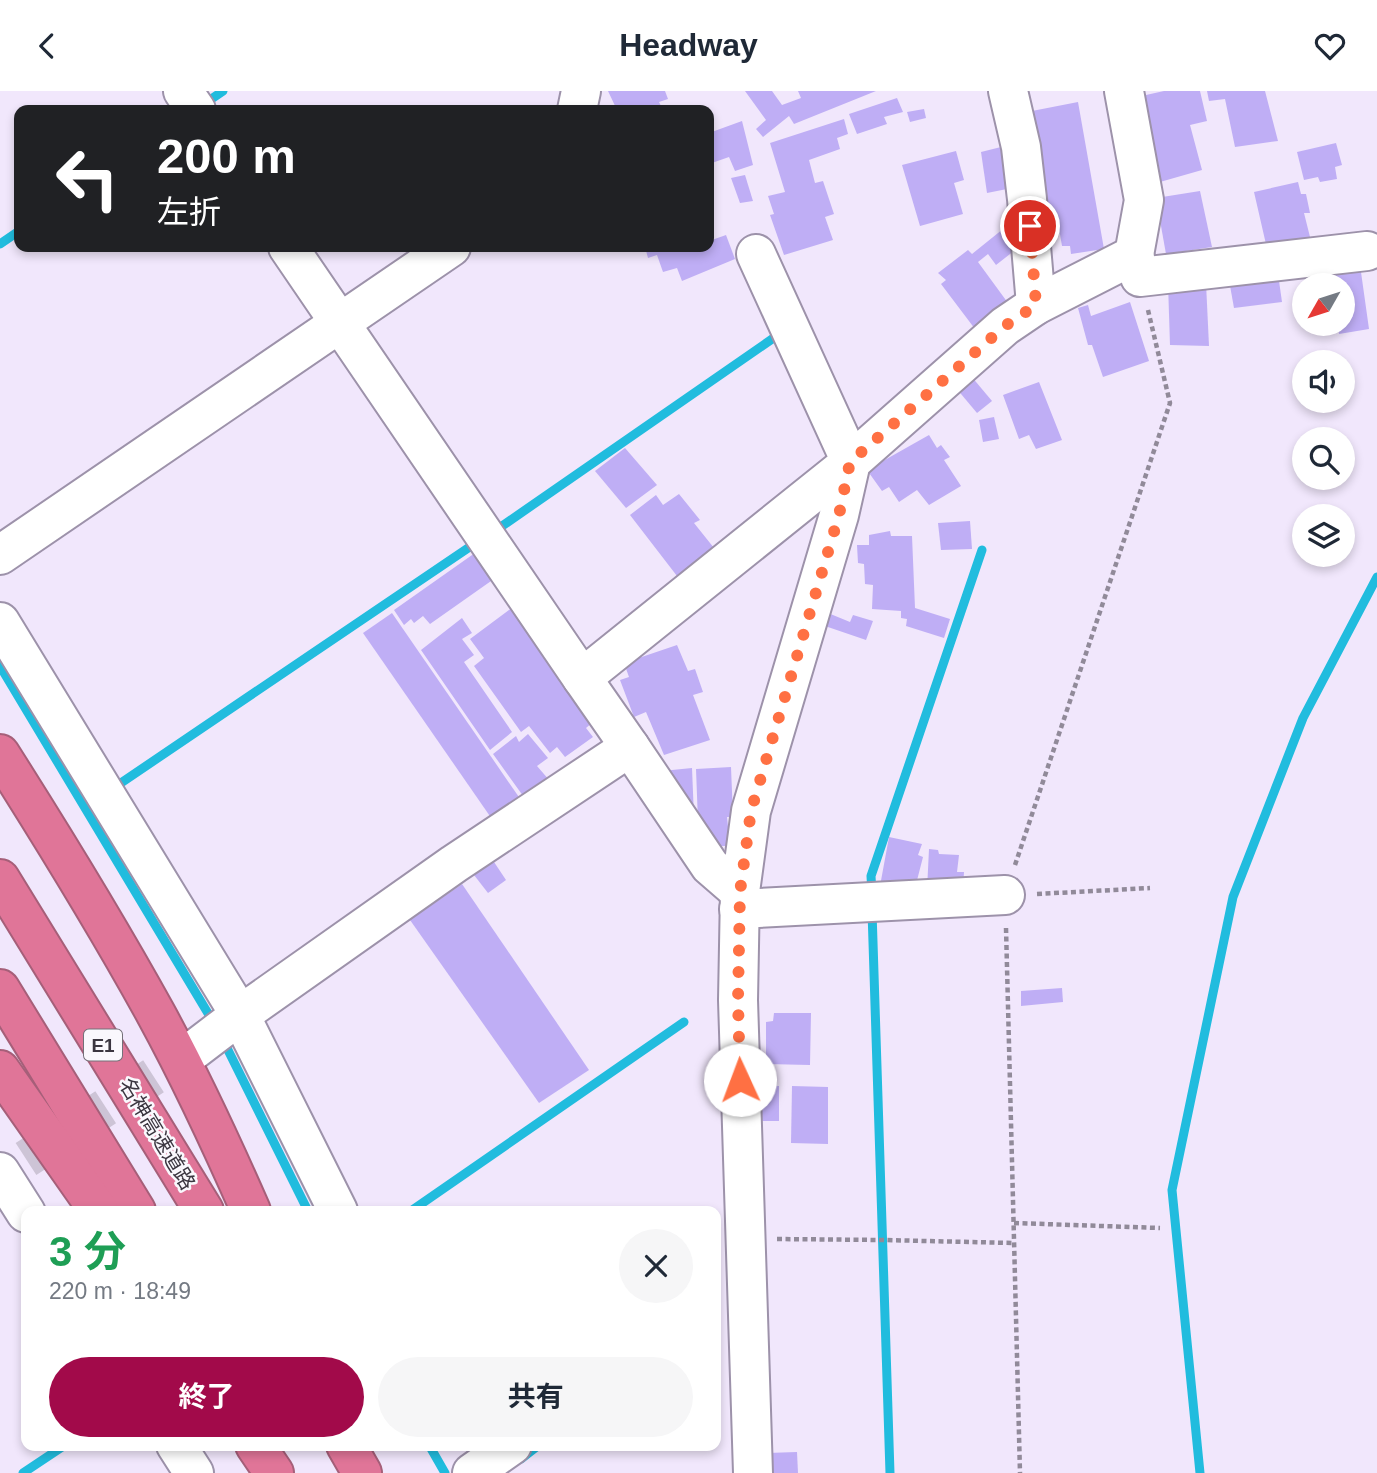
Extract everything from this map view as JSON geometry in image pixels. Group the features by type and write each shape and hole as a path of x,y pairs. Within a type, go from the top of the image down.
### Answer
{"highway":[{"path":"0,754 77,877 157,1016 228,1158 249,1206"},
{"name":"名神高速道路","path":"0,879 201,1206"},
{"path":"0,989 133,1206"},
{"path":"0,1070 95,1206"},
{"path":"260,1451 274,1473"},
{"path":"282,1451 295,1473"},
{"path":"349,1451 362,1473"},
{"path":"375,1451 388,1473"}],"street":[{"path":"1008,91 1021,147 1036,305"},
{"path":"1124,91 1144,200 1137,266"},
{"path":"582,678 850,462 1005,326 1036,305 1137,266 1367,251"},
{"path":"291,252 710,866 739,901"},
{"path":"0,555 443,252"},
{"path":"753,1473 731,1295 745,1239 738,1000 739,901 751,811 839,515 850,462 756,254"},
{"path":"0,622 240,1015 336,1206"},
{"path":"194,1051 240,1015 454,864 630,747"},
{"path":"739,901 1005,895"},
{"path":"9,1169 23,1206"},
{"path":"180,1451 194,1473"},
{"path":"474,1465 501,1451"}],"path":[{"path":"1020,1473 1005,895 1170,404 1137,266"},
{"path":"1005,895 1150,888"},
{"path":"1014,1223 1160,1228"},
{"path":"745,1239 1014,1243"}],"building":[{"path":"608,91 665,91 668,99 659,102 660,105 615,105"},
{"path":"745,91 772,91 782,105 801,98 798,91 876,91 794,124 789,116 763,137 756,129 766,120"},
{"path":"1164,91 1200,91 1207,121 1190,125 1202,170 1160,182 1137,97"},
{"path":"1207,91 1265,91 1278,141 1235,147 1225,99 1209,101"},
{"path":"897,98 903,112 884,117 887,124 857,134 849,114"},
{"path":"1078,102 1104,249 1071,254 1070,246 1062,246 1057,217 1047,218 1032,111"},
{"path":"924,109 926,118 910,122 907,112"},
{"path":"844,119 848,134 837,138 840,149 809,160 815,183 823,181 834,214 825,217 833,240 784,255 770,215 774,214 768,196 785,192 770,143"},
{"path":"742,121 753,165 735,171 729,157 714,162 714,131"},
{"path":"1336,143 1342,165 1335,167 1337,179 1320,182 1318,177 1304,180 1297,152"},
{"path":"1001,147 1012,188 987,193 981,152"},
{"path":"956,151 964,180 954,183 963,214 920,226 902,165"},
{"path":"745,175 753,201 740,203 731,178"},
{"path":"1298,182 1301,194 1306,194 1310,213 1304,213 1312,245 1268,253 1254,192"},
{"path":"1200,191 1212,247 1166,254 1156,198"},
{"path":"1003,229 1019,247 996,265 988,254 978,262 1008,303 975,329 941,284 946,280 938,273 968,250 972,254"},
{"path":"726,235 735,259 682,281 677,268 663,272 657,255 648,258 646,252 714,252 714,239"},
{"path":"1360,265 1369,329 1355,331 1355,273 1333,273 1332,268"},
{"path":"1278,274 1282,302 1234,308 1229,280"},
{"path":"1168,283 1206,283 1209,346 1170,345"},
{"path":"1130,302 1149,361 1103,377 1092,345 1088,345 1078,308 1088,305 1091,316"},
{"path":"971,376 992,401 977,413 956,388"},
{"path":"1039,382 1062,440 1036,449 1029,435 1019,439 1003,395"},
{"path":"994,417 999,439 983,442 979,420"},
{"path":"929,435 937,448 941,445 950,457 944,460 961,486 929,505 917,490 899,502 889,487 882,491 867,470"},
{"path":"625,448 657,485 626,508 595,471"},
{"path":"679,494 700,520 694,523 714,548 677,576 630,515 656,495 663,505"},
{"path":"970,521 972,549 941,550 938,523"},
{"path":"890,531 891,536 912,536 915,608 950,619 944,638 906,626 907,619 901,618 901,611 872,609 873,585 865,584 864,564 858,563 857,545 869,545 869,535"},
{"path":"482,548 501,574 430,624 423,616 414,623 411,619 404,625 394,610"},
{"path":"513,607 593,722 586,728 593,737 565,757 557,747 550,753 529,726 521,732 474,666 484,658 470,639"},
{"path":"392,613 523,803 494,822 363,633"},
{"path":"828,613 850,622 853,615 873,621 866,640 825,626"},
{"path":"462,618 472,633 462,639 474,655 464,662 512,732 490,750 421,650"},
{"path":"677,645 688,671 695,669 703,692 693,695 710,740 664,755 646,712 634,717 620,680 629,677 624,663"},
{"path":"528,734 548,758 537,766 550,781 526,800 493,754 516,736 519,742"},
{"path":"731,767 733,817 727,817 730,846 716,846 698,822 696,769"},
{"path":"692,768 694,817 662,771"},
{"path":"889,837 922,844 918,855 923,857 914,892 880,886"},
{"path":"929,849 938,850 939,854 959,855 957,872 964,872 963,887 927,890"},
{"path":"494,862 506,880 488,893 474,875"},
{"path":"462,884 589,1070 539,1103 410,920"},
{"path":"1062,988 1063,1002 1021,1006 1021,991"},
{"path":"774,1013 811,1013 810,1065 766,1064 766,1022 773,1021"},
{"path":"759,1085 779,1086 779,1121 760,1121"},
{"path":"792,1086 828,1087 828,1144 791,1143"},
{"path":"797,1452 798,1473 768,1473 767,1453"}],"waterway":[{"path":"204,104 223,91"},
{"path":"0,244 14,234"},
{"path":"492,533 775,337"},
{"path":"112,789 477,542"},
{"path":"872,894 871,876 982,550"},
{"path":"1200,1473 1172,1190 1233,897 1303,718 1377,577"},
{"path":"0,666 215,1025"},
{"path":"872,911 890,1473"},
{"path":"418,1206 684,1022"},
{"path":"223,1040 306,1206"},
{"path":"23,1473 56,1451"},
{"path":"432,1451 445,1473"},
{"path":"521,1459 531,1451"}],"tunnel":[{"path":"26,1159 194,1050"}],"route":[{"path":"740,1080 740,892 751,811 839,515 850,462 1005,326 1036,305 1030,226"}]}
